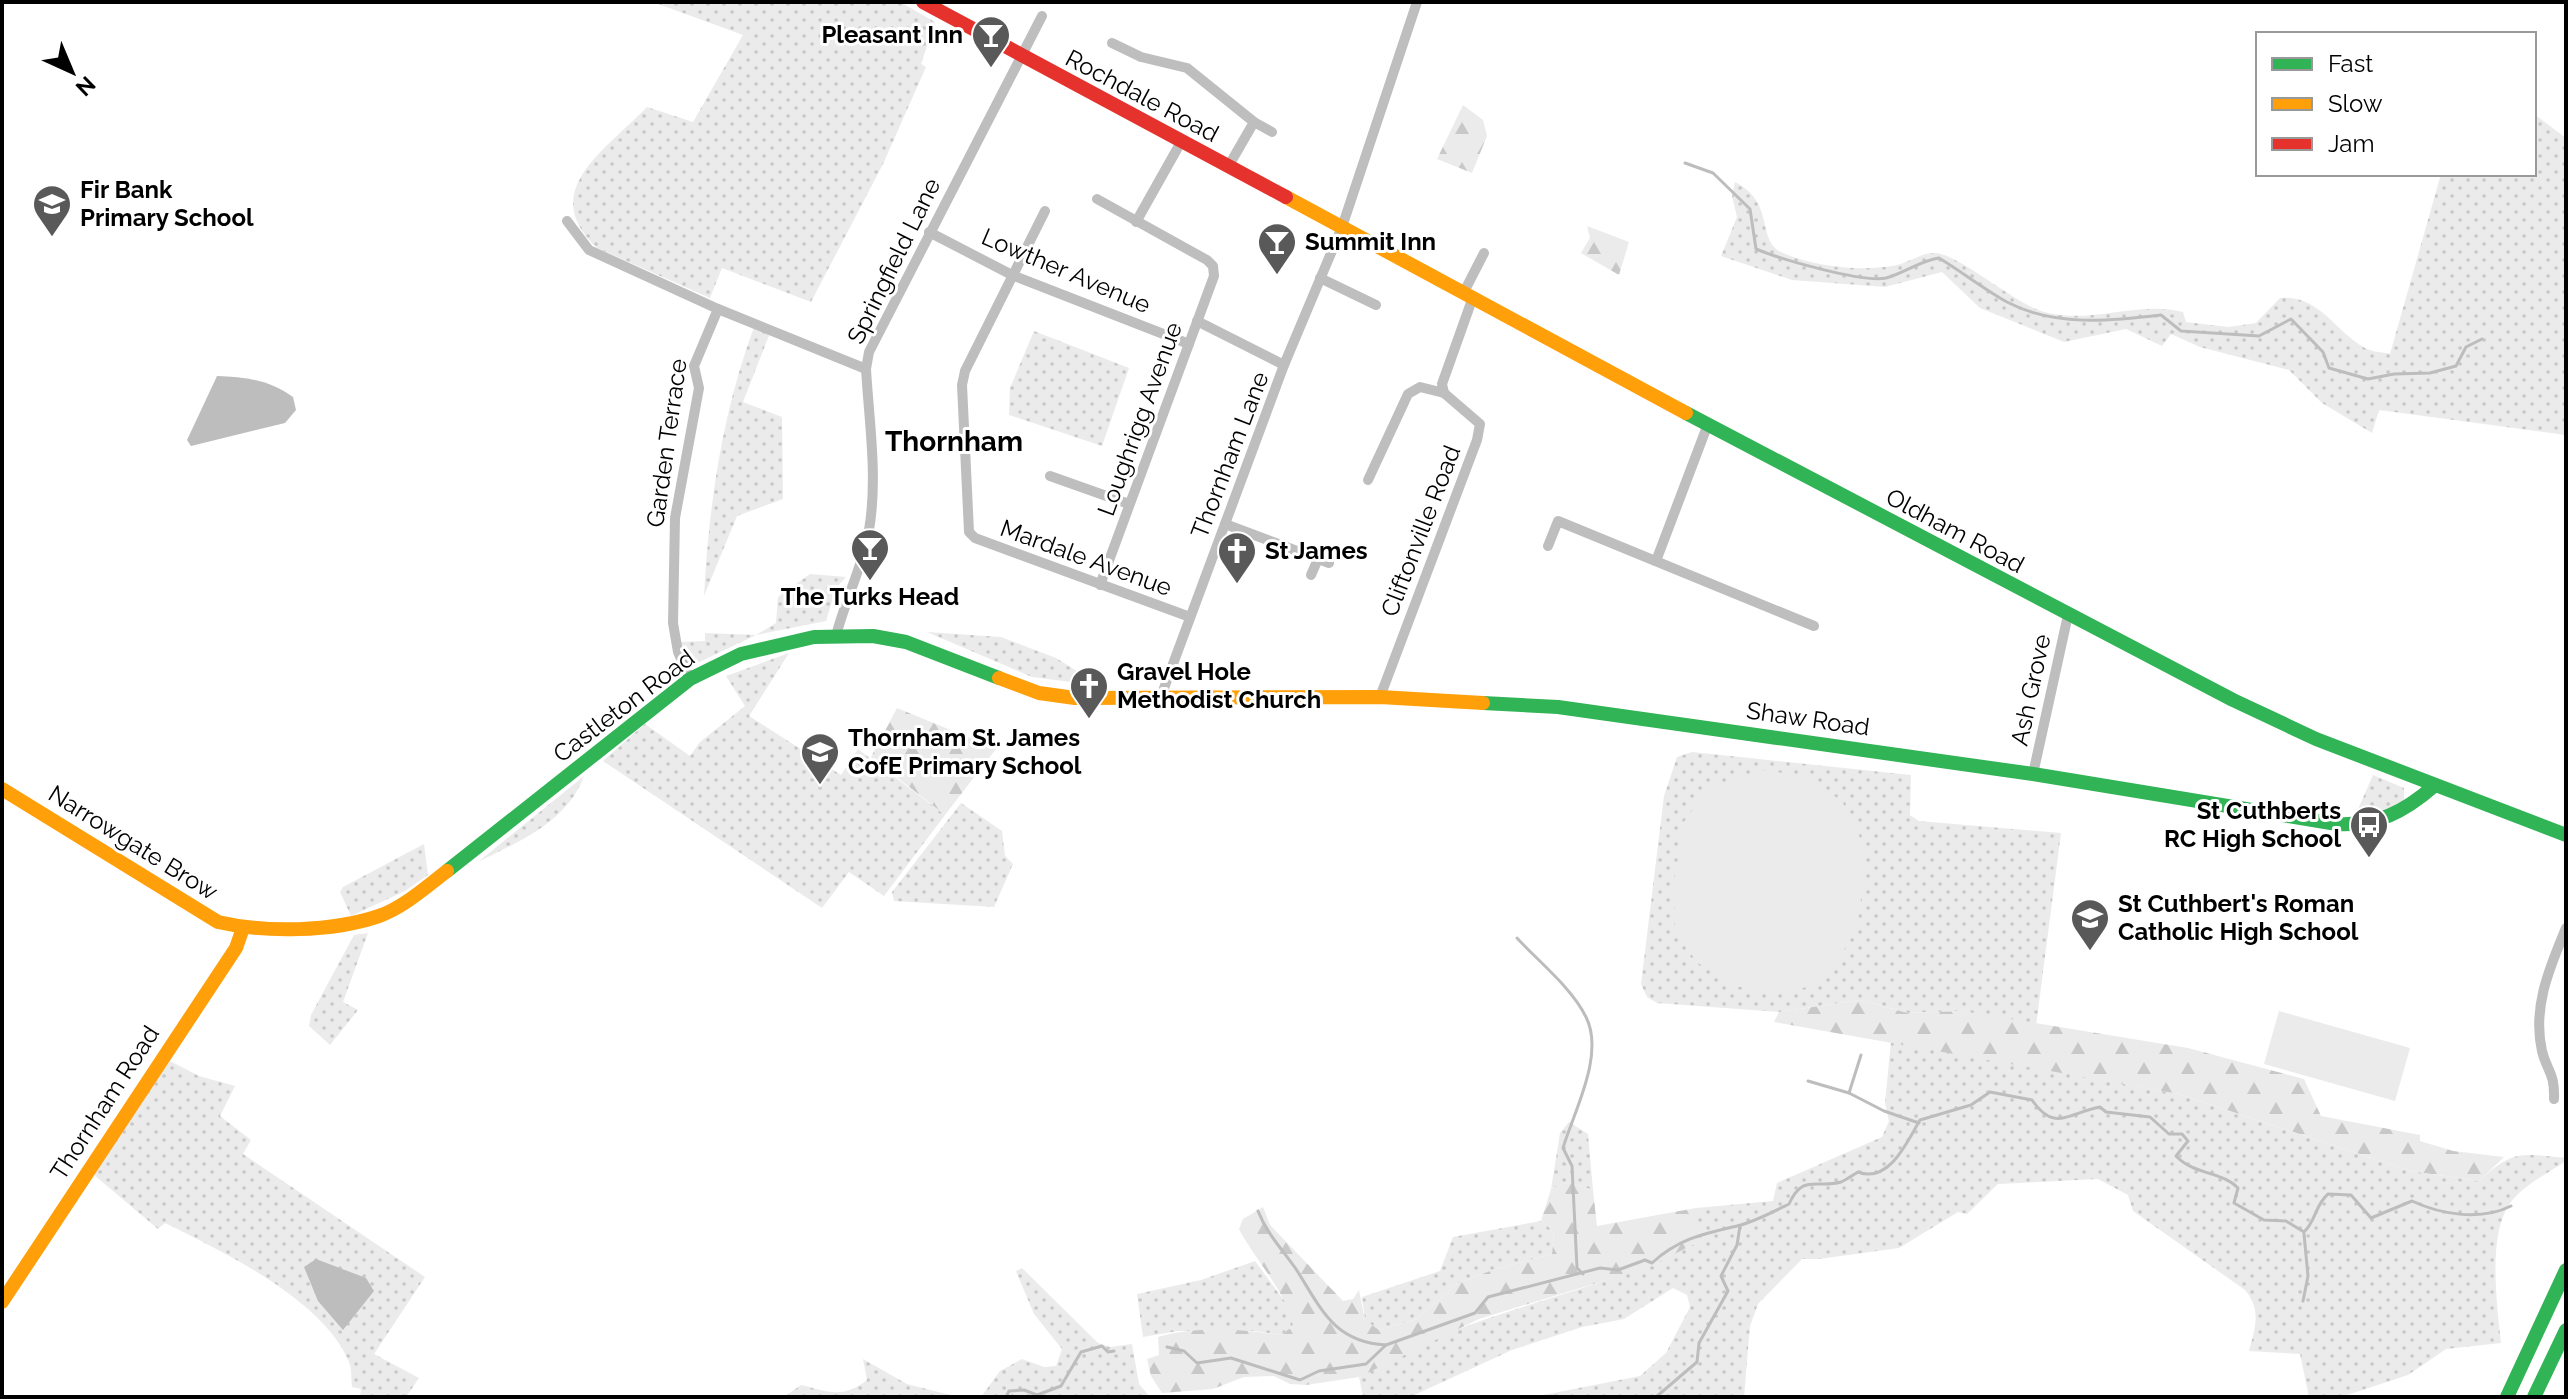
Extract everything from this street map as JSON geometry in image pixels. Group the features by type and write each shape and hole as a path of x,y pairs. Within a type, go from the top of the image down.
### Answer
{"main road":[{"name":"Rochdale Road","path":"923,2 1342,227"},
{"name":"Oldham Road","path":"1342,227 2068,615 2316,739 2566,835"},
{"name":"Castleton Road","path":"243,928 354,924 402,904 487,842 690,679 741,654 780,642 873,636 918,645 1039,693 1107,700 1160,699"},
{"name":"Shaw Road","path":"1160,699 1380,697 1471,699 1558,707 2033,774 2359,826 2391,820 2413,806 2434,786"},
{"name":"Narrowgate Brow","path":"2,789 218,922 243,928"},
{"name":"Thornham Road","path":"2,1302 236,948 243,928"},
{"path":"2507,1397 2566,1270"},
{"path":"2534,1397 2566,1330"}],"street":[{"name":"Thornham Lane","path":"1160,699 1284,365 1342,227 1417,2"},
{"name":"Springfield Lane","path":"836,636 863,559 870,527 873,481 866,369 869,352 1042,16"},
{"path":"1112,43 1141,57 1187,68 1254,122 1272,132"},
{"path":"1228,167 1254,122"},
{"path":"1097,199 1136,222 1181,142"},
{"path":"1012,275 1045,211"},
{"path":"567,221 589,250 718,309 866,369"},
{"name":"Loughrigg Avenue","path":"1100,585 1214,276 1213,266 1136,222"},
{"name":"Lowther Avenue","path":"929,232 1012,275 1189,344"},
{"path":"1368,480 1408,394 1420,387 1444,393 1442,384 1468,294 1484,253"},
{"name":"Mardale Avenue","path":"1012,275 965,371 962,385 969,532 975,538 1190,617"},
{"path":"1320,278 1376,305"},
{"name":"Garden Terrace","path":"690,679 678,652 673,623 675,518 699,388 694,366 718,309"},
{"path":"1197,321 1284,365"},
{"name":"Cliftonville Road","path":"1380,697 1477,440 1480,424 1444,393"},
{"path":"1656,561 1708,424"},
{"path":"1050,476 1129,504"},
{"path":"1548,546 1558,521 1814,626"},
{"path":"1225,524 1329,563"},
{"path":"1311,575 1318,559"},
{"name":"Ash Grove","path":"2033,774 2068,615"},
{"path":"2554,1099 2555,1076 2542,1051 2540,992 2566,928"}],"green space":[{"path":"653,2 900,2 935,22 921,64 926,67 883,164 811,302 722,268 710,298 597,248 580,227 573,208 575,190 597,155 647,107 693,122 743,35"},
{"path":"1463,105 1483,120 1487,136 1472,173 1437,159"},
{"path":"2536,116 2566,138 2566,435 2379,410 2372,433 2322,403 2289,370 2200,347 2171,334 2162,346 2126,329 2064,342 1980,308 1942,272 1885,287 1792,280 1721,256 1737,217 1732,196 1735,182 1756,201 1775,247 1810,262 1869,268 1897,265 1932,253 1942,254 2032,307 2062,315 2166,309 2183,312 2186,322 2228,327 2256,323 2280,298 2294,299 2316,308 2365,348 2390,354 2440,176 2536,176"},
{"path":"1587,226 1629,242 1619,275 1581,253 1590,238"},
{"path":"754,327 770,333 743,402 782,417 783,499 737,516 704,596 709,527 725,426"},
{"path":"1034,331 1129,368 1102,446 1009,415 1010,388"},
{"path":"810,574 846,577 836,588 826,621 756,635 776,623 778,597"},
{"path":"927,632 1001,637 1056,658 1101,686 1032,677"},
{"path":"705,633 756,635 691,666 684,660 678,642 705,641"},
{"name":"Thornham St. James CofE Primary School","path":"789,653 749,716 841,775 858,749 945,815 884,896 849,872 822,908 603,761 645,724 690,756 700,742 745,706 726,676"},
{"path":"897,708 970,738 999,745 945,815 871,757"},
{"path":"1692,752 1911,775 1910,815 1919,821 2061,833 2036,1026 1962,1011 1909,1013 1860,1000 1779,1012 1657,1003 1647,997 1641,984 1664,796 1677,757"},
{"path":"1760,770 1801,775 1842,801 1867,852 1857,929 1838,960 1807,987 1774,994 1736,986 1698,963 1675,933 1674,881 1684,822 1705,790"},
{"path":"2373,775 2404,788 2404,799 2397,807 2355,816"},
{"path":"584,776 566,806 554,818 526,838 478,862"},
{"path":"961,803 1002,831 1005,856 1013,864 994,907 894,901 892,892"},
{"path":"424,844 428,875 405,891 351,916 340,892 343,887"},
{"path":"368,933 343,1002 358,1010 330,1045 309,1026 311,1015 354,935"},
{"path":"1860,1000 1908,1013 1962,1011 2188,1048 2304,1079 2321,1116 2420,1135 2420,1141 2453,1151 2504,1157 2479,1181 2411,1171 2179,1094 1774,1022 1779,1012"},
{"path":"2279,1011 2410,1048 2395,1101 2264,1064"},
{"path":"1891,1041 2179,1094 2411,1171 2479,1181 2501,1163 2519,1156 2538,1155 2566,1158 2566,1161 2523,1190 2504,1215 2496,1250 2501,1343 2446,1349 2408,1375 2341,1397 2309,1397 2300,1354 2249,1351 2255,1312 2245,1290 2133,1211 2128,1195 2098,1179 1998,1184 1967,1214 1958,1212 1899,1248 1802,1259 1758,1304 1750,1326 1744,1397 1533,1397 1640,1376 1666,1353 1690,1307 1687,1295 1673,1288 1624,1319 1582,1327 1512,1350 1410,1397 1363,1397 1359,1377 1399,1355 1483,1320 1655,1262 1696,1243 1696,1208 1773,1201 1777,1183 1882,1137 1889,1121 1885,1103"},
{"path":"170,1061 199,1076 235,1086 220,1116 251,1140 243,1154 425,1277 374,1354 419,1378 406,1397 360,1397 361,1389 352,1387 350,1365 336,1339 295,1298 242,1263 188,1234 165,1223 158,1229 93,1174"},
{"path":"1569,1122 1588,1134 1593,1190 1568,1182 1551,1189 1560,1133"},
{"path":"1568,1182 1593,1190 1597,1226 1696,1208 1696,1243 1649,1267 1479,1319 1359,1377 1306,1385 1290,1384 1274,1376 1244,1377 1213,1389 1162,1393 1151,1376 1147,1359 1159,1355 1158,1337 1188,1331 1219,1330 1281,1335 1293,1326 1278,1289 1239,1229 1243,1219 1263,1207 1270,1225 1343,1301 1353,1299 1359,1290 1365,1320 1379,1330 1417,1319 1457,1284 1492,1270 1552,1254 1554,1231 1541,1221 1551,1189"},
{"path":"1541,1221 1554,1231 1552,1254 1492,1270 1457,1284 1417,1319 1379,1330 1365,1320 1362,1297 1440,1271 1453,1237"},
{"path":"1255,1261 1289,1307 1294,1325 1281,1335 1255,1331 1178,1331 1143,1337 1137,1294 1201,1280"},
{"path":"1022,1268 1098,1343 1110,1347 1132,1344 1139,1384 1150,1397 981,1397 1000,1371 1022,1359 1044,1367 1056,1366 1062,1349 1034,1314 1016,1271"},
{"path":"863,1359 907,1384 958,1397 784,1397 801,1385 836,1392 850,1390 867,1380"}],"shaded area":[{"path":"217,376 266,383 293,397 296,410 285,423 191,446 187,440"},
{"path":"316,1259 366,1278 374,1291 343,1330 318,1301 304,1267"}],"waterway":[{"path":"1685,163 1713,173 1750,209 1756,249 1841,274 1886,278 1939,258 2007,302 2025,310 2063,319 2103,320 2161,315 2181,331 2259,336 2291,319 2323,352 2329,368 2368,379 2394,374 2430,373 2456,366 2466,347 2482,339"},
{"path":"1517,938 1580,1006 1591,1032 1592,1048 1586,1083 1563,1148 1572,1166 1577,1268 1583,1274"},
{"path":"1849,1093 1861,1055"},
{"path":"1808,1081 1849,1093 1884,1111 1919,1123"},
{"path":"1167,1347 1184,1351 1197,1363 1231,1358 1300,1380 1319,1371 1366,1364 1386,1345 1475,1313 1488,1297 1600,1268 1618,1270 1645,1260 1652,1263 1681,1243 1750,1222 1789,1204 1794,1194 1805,1185 1832,1184 1858,1172 1879,1172 1896,1159 1920,1120 1971,1105 1990,1092 2032,1100 2047,1116 2054,1118 2100,1107 2106,1112 2150,1117 2169,1134 2182,1134 2188,1141 2176,1156 2183,1162 2224,1178 2238,1188 2234,1203 2264,1220 2286,1221 2304,1232 2328,1194 2351,1195 2371,1218 2412,1201 2449,1213 2474,1215 2511,1206"},
{"path":"1258,1211 1270,1234 1330,1320 1353,1337 1386,1345"},
{"path":"1656,1397 1697,1362 1699,1343 1728,1291 1721,1276 1737,1245 1740,1226"},
{"path":"2303,1301 2308,1276 2304,1234"},
{"path":"1006,1397 1009,1391 1024,1390 1037,1395 1061,1386 1081,1352 1102,1346 1108,1352 1114,1351"}],"traffic: fast":[{"path":"1686,413 2233,700 2316,739 2566,835"},
{"path":"447,871 690,679 741,654 814,637 873,636 906,642 999,678"},
{"path":"1483,703 1558,707 2033,774 2337,824 2365,823 2389,816 2434,786"},
{"path":"2507,1397 2566,1270"},
{"path":"2534,1397 2566,1330"}],"traffic: slow":[{"path":"1286,197 1686,413"},
{"path":"999,678 1039,693 1075,698 1380,697 1483,703"},
{"path":"2,789 218,922 236,926 298,929 361,921 397,907 447,871"},
{"path":"2,1302 236,948 243,928"}],"traffic: jam":[{"path":"923,2 1286,197"}],"place":[{"name":"Pleasant Inn","path":"991,69"},
{"name":"Fir Bank Primary School","path":"52,238"},
{"name":"Summit Inn","path":"1277,276"},
{"name":"The Turks Head","path":"870,582"},
{"name":"St James","path":"1237,585"},
{"name":"Gravel Hole Methodist Church","path":"1089,720"},
{"name":"Thornham St. James CofE Primary School","path":"820,786"},
{"name":"St Cuthberts RC High School","path":"2369,859"},
{"name":"St Cuthbert's Roman Catholic High School","path":"2090,952"}],"district":[{"name":"Thornham","path":"954,441"}]}
